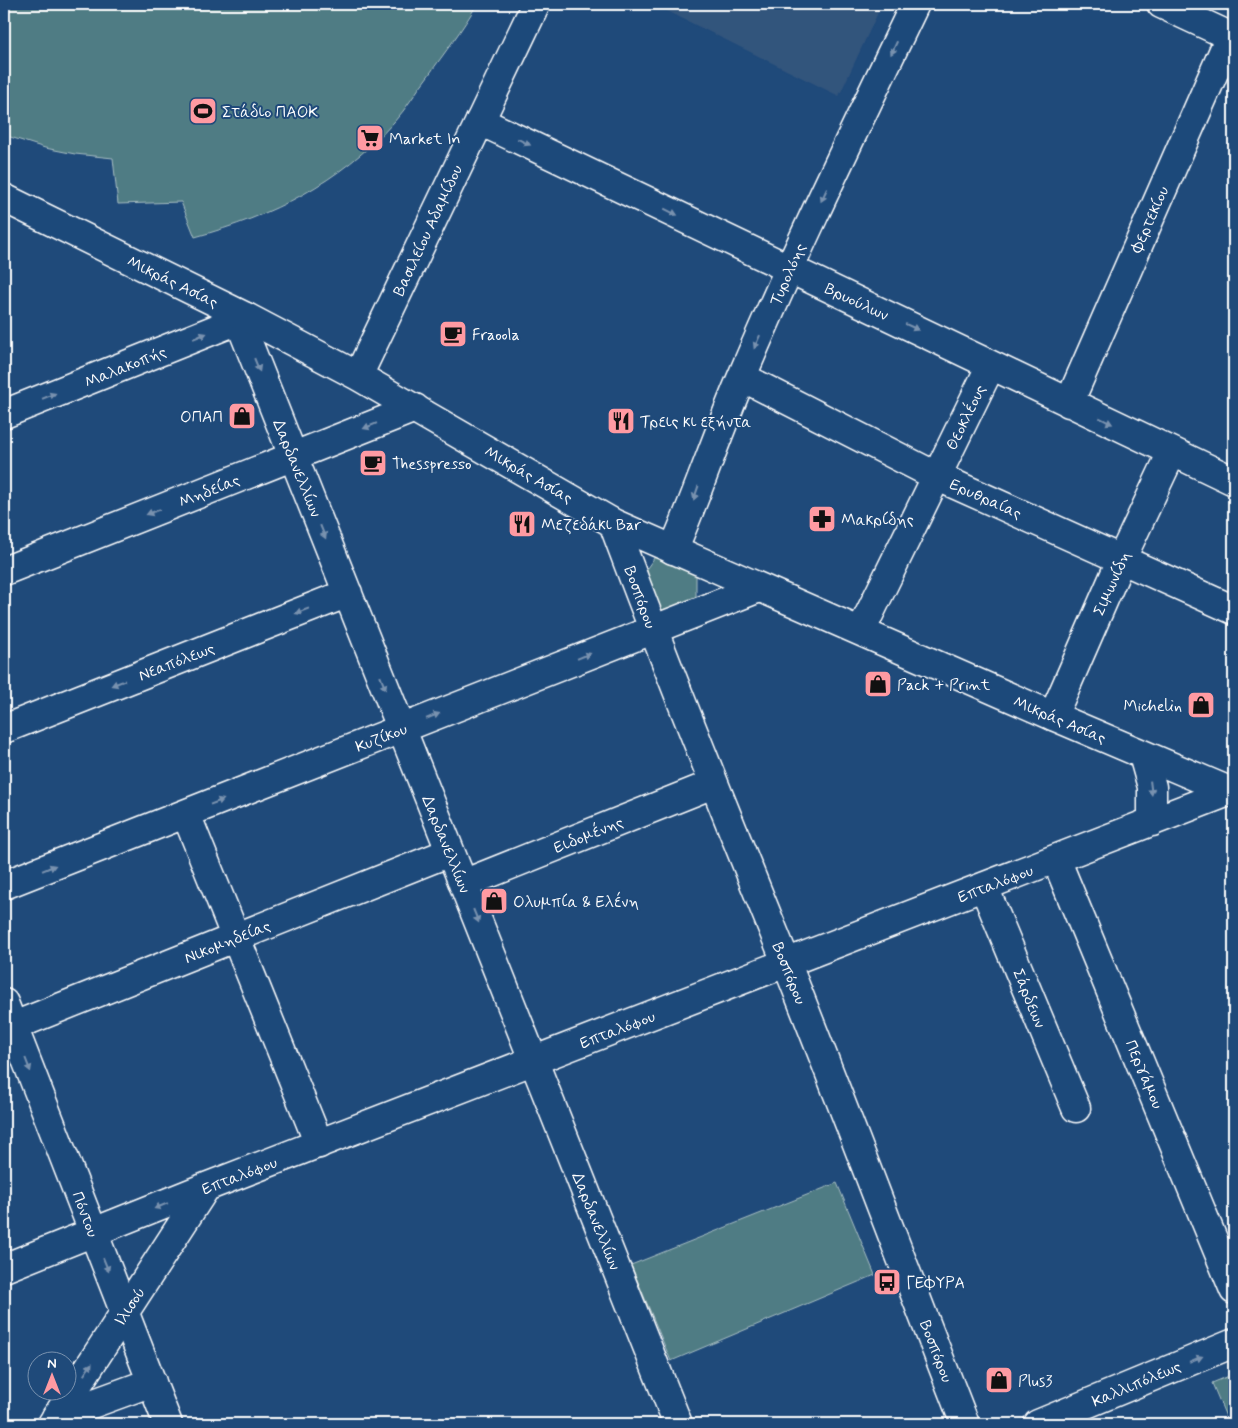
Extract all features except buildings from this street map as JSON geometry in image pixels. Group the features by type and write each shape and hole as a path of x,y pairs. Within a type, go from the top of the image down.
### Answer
{"street":[{"name":"Βασιλείου Αδαμίδου","path":"358,376 536,4"},
{"name":"Τυρολόης","path":"672,550 689,513 742,377 789,268 915,4"},
{"path":"1161,4 1232,37"},
{"name":"Φερτεκίου","path":"1069,403 1232,37"},
{"name":"Βρυούλων","path":"480,121 1234,482"},
{"name":"Μικράς Ασίας","path":"4,198 358,376 613,523 1052,716 1234,793"},
{"name":"Μαλακοπής","path":"4,414 243,318"},
{"name":"Δαρδανελλίων","path":"243,318 293,456 678,1424"},
{"name":"Θεοκλέους","path":"861,631 991,365"},
{"name":"Ερυθραίας","path":"742,377 936,476 1234,610"},
{"name":"Μηδείας","path":"4,571 415,408"},
{"name":"Σιμωνίδη","path":"1052,716 1122,558 1172,452"},
{"name":"Βοσπόρου","path":"613,523 652,629 786,963 965,1424"},
{"name":"Κυζίκου","path":"4,886 759,588"},
{"name":"Νεαπόλεως","path":"4,729 348,593"},
{"path":"1143,754 1152,787 1152,822"},
{"name":"Ειδομένης","path":"463,884 713,784"},
{"name":"Επταλόφου","path":"4,1268 786,963 1152,822 1234,793"},
{"path":"186,814 319,1144"},
{"name":"Νικομηδείας","path":"7,1020 236,938 450,852"},
{"name":"Περγάμου","path":"1056,859 1234,1290"},
{"name":"Σάρδεων","path":"984,887 1076,1108"},
{"name":"Πόντου","path":"7,1020 94,1233 168,1424"},
{"name":"Ιλισού","path":"54,1421 206,1188"},
{"name":"Καλλιπόλεως","path":"1038,1424 1234,1343"},
{"path":"54,1421 152,1382"}],"shaded area":[{"path":"653,4 882,4 839,96"}],"green space":[{"name":"Στάδιο ΠΑΟΚ","path":"4,4 477,4 454,40 399,117 373,144 351,163 303,195 251,219 195,237 181,202 118,204 113,158 75,154 45,148 4,135"},
{"path":"657,554 696,575 696,597 661,612 648,587 647,568"},
{"path":"837,1183 875,1275 671,1361 631,1265"},
{"path":"1234,1374 1234,1424 1229,1424 1212,1383"}],"place":[{"name":"Στάδιο ΠΑΟΚ","path":"203,111"},
{"name":"Market In","path":"370,138"},
{"name":"Fraoola","path":"453,334"},
{"name":"ΟΠΑΠ","path":"242,416"},
{"name":"Τρεις κι εξήντα","path":"621,421"},
{"name":"Thesspresso","path":"373,463"},
{"name":"Μακρίδης","path":"822,519"},
{"name":"Μεζεδάκι Bar","path":"522,524"},
{"name":"Pack + Print","path":"878,684"},
{"name":"Michelin","path":"1201,705"},
{"name":"Ολυμπία & Ελένη","path":"494,901"},
{"name":"ΓΕΦΥΡΑ","path":"887,1282"},
{"name":"Plus3","path":"999,1380"}]}
